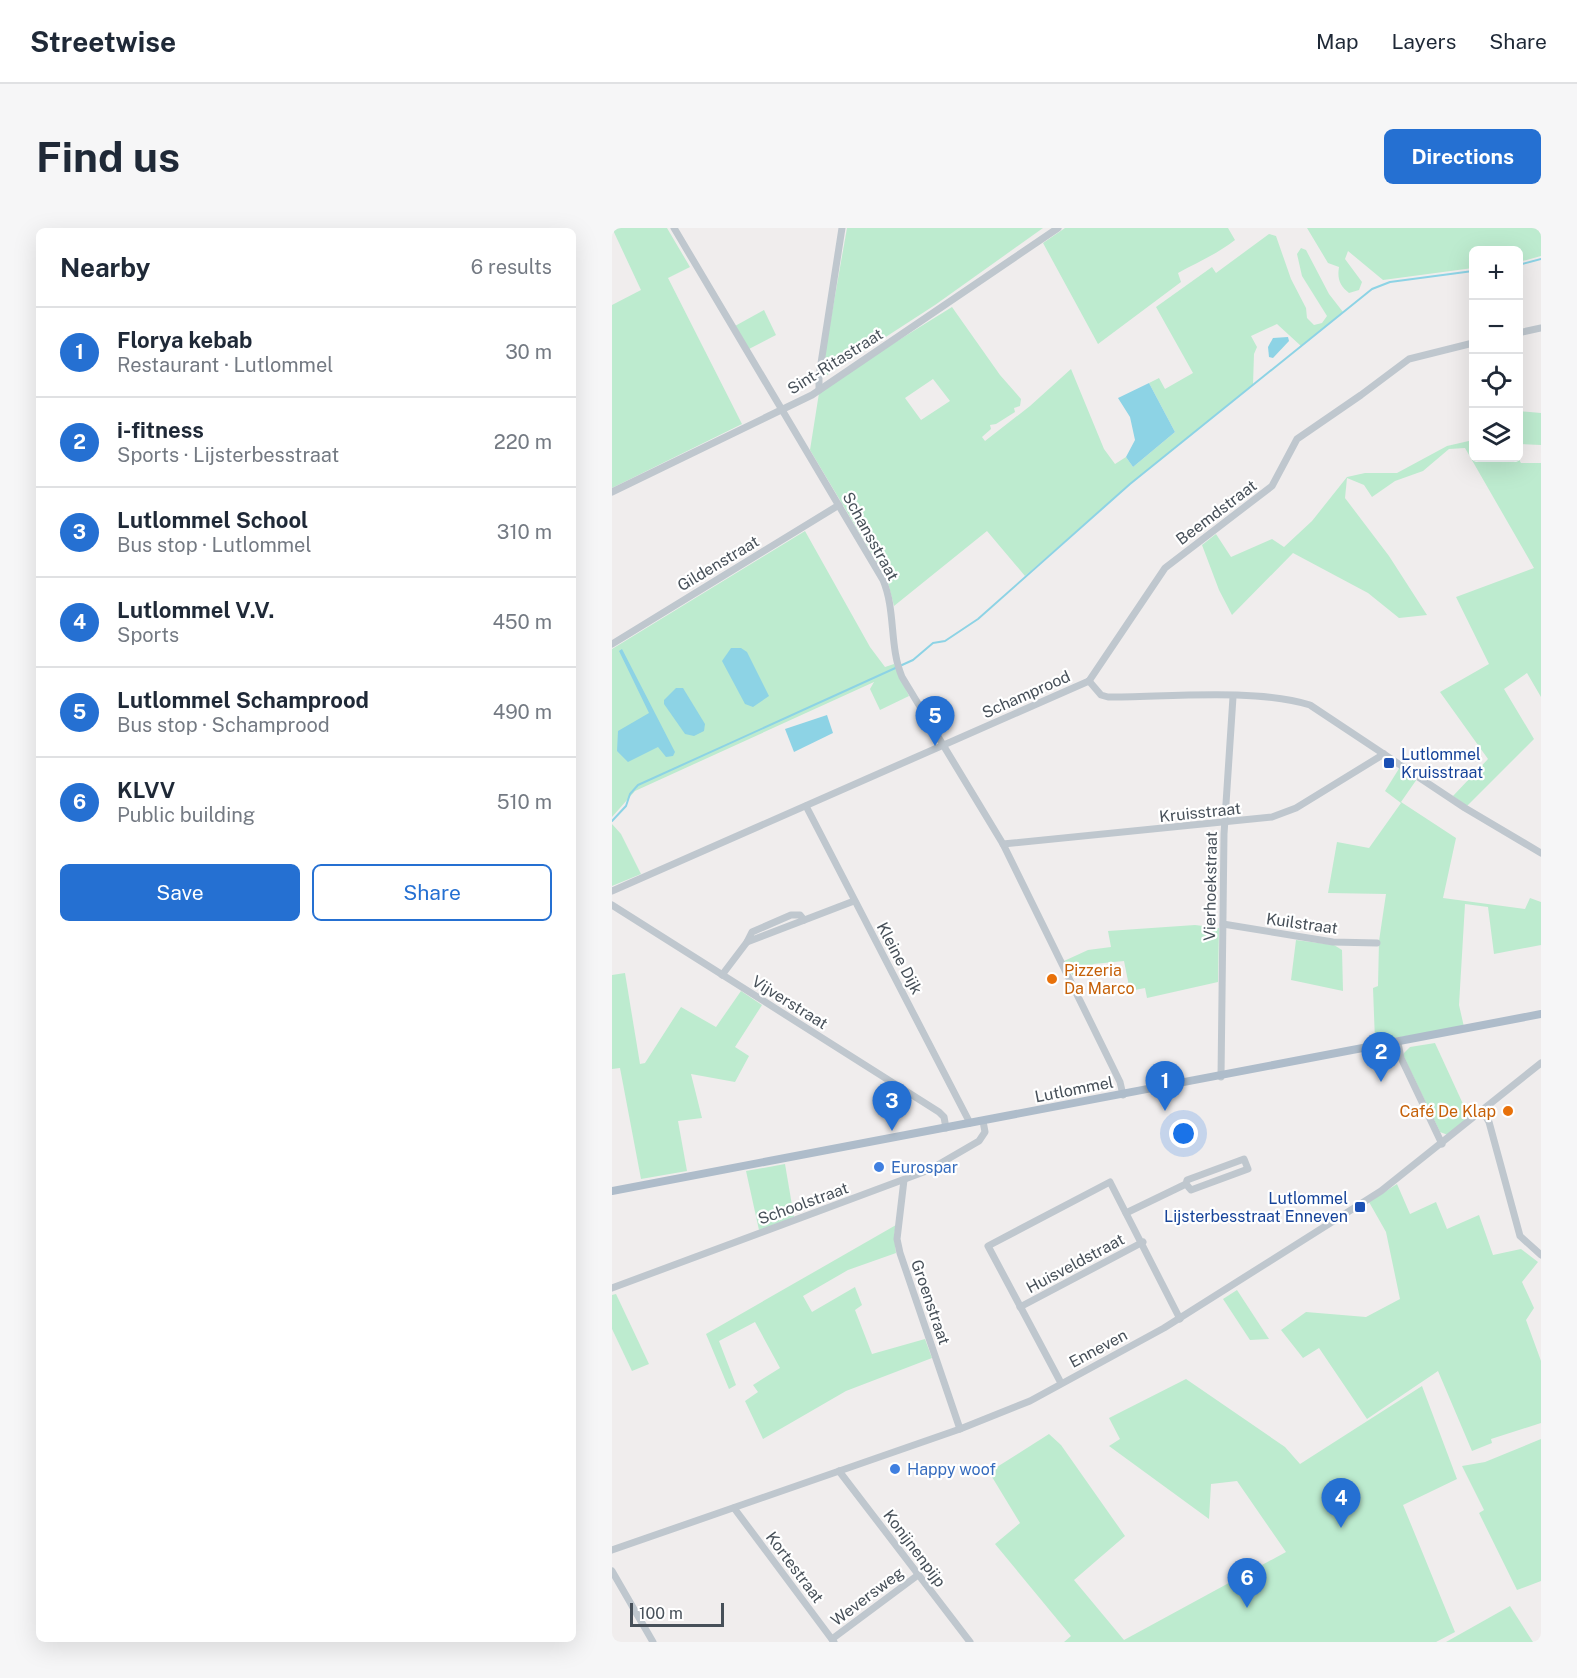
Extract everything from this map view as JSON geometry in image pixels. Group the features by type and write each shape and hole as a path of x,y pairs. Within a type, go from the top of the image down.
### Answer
{"main road":[{"name":"Lutlommel","path":"612,1191 1221,1077 1541,1014"}],"street":[{"name":"Schansstraat","path":"674,228 839,505 886,589 898,666 942,746 1003,844 1120,1082 1123,1095"},
{"path":"819,390 819,376 842,228"},
{"name":"Sint-Ritastraat","path":"612,492 819,390 1058,228"},
{"path":"1523,332 1541,328"},
{"name":"Beemdstraat","path":"1089,681 1165,568 1272,486 1298,439 1362,396 1409,359 1469,344"},
{"name":"Gildenstraat","path":"612,644 839,505"},
{"name":"Schamprood","path":"612,891 1089,681 1101,695 1108,697 1233,697 1281,699 1310,705 1465,808 1541,853"},
{"name":"Vierhoekstraat","path":"1221,1077 1225,824 1233,697"},
{"name":"Kruisstraat","path":"1003,844 1225,824 1285,814 1384,754"},
{"name":"Kleine Dijk","path":"806,806 970,1123"},
{"path":"722,975 747,942 854,901"},
{"name":"Vijverstraat","path":"612,905 939,1112 944,1117 946,1128"},
{"name":"Kuilstraat","path":"1223,924 1322,941 1377,943"},
{"path":"1398,1043 1401,1058 1442,1144"},
{"name":"Enneven","path":"612,1550 1012,1409 1180,1319 1381,1191 1541,1063"},
{"path":"1482,1110 1489,1122 1520,1236 1541,1255"},
{"name":"Schoolstraat","path":"612,1288 929,1170 979,1141 985,1132 983,1121"},
{"path":"1126,1213 1186,1184 1186,1180 1244,1159 1248,1169 1191,1190 1186,1184"},
{"name":"Groenstraat","path":"904,1180 897,1239 900,1253 960,1429"},
{"path":"1061,1383 987,1246 1110,1182 1143,1242 1180,1319"},
{"name":"Huisveldstraat","path":"1020,1307 1143,1242"},
{"name":"Konijnenpijp","path":"839,1471 970,1642"},
{"name":"Kortestraat","path":"734,1508 833,1641"},
{"path":"612,1571 653,1642"},
{"name":"Weversweg","path":"833,1641 918,1575"}],"green space":[{"path":"612,228 667,228 690,267 668,278 742,424 612,488 612,305 641,290"},
{"path":"847,228 1043,228 935,305 824,377 822,369"},
{"path":"1065,228 1228,228 1235,240 1178,273 1181,282 1098,344 1043,243"},
{"path":"1307,228 1541,228 1541,256 1523,261 1523,246 1469,246 1469,269 1383,280 1348,251 1345,259 1362,282 1359,290 1349,293 1340,282 1339,267 1328,263"},
{"path":"1269,234 1276,236 1291,279 1306,308 1307,318 1314,325 1322,323 1327,316 1302,276 1297,254 1301,248 1306,250 1329,294 1343,312 1301,346 1277,324 1251,336 1257,347 1254,354 1253,385 1130,484 1025,576 987,531 894,606 887,579 810,450 819,393 865,361 952,307 1000,375 1021,399 1020,406 1014,408 1015,412 996,424 990,425 991,429 982,437 985,441 1030,406 1071,369 1104,449 1115,464 1126,457 1133,467 1175,432 1149,383 1159,378 1165,389 1193,373 1156,307 1212,267 1216,273","holes":["933,379 950,401 921,420 905,398"]},
{"path":"764,310 776,335 749,349 735,326"},
{"path":"1523,411 1541,413 1541,445 1523,444"},
{"path":"1469,441 1469,455 1465,448 1449,449 1423,471 1395,481 1372,497 1364,485 1347,478 1345,498 1389,556 1427,615 1399,618 1368,593 1293,553 1232,615 1219,590 1202,545 1216,534 1231,557 1272,539 1284,547 1312,521 1347,477 1365,473 1397,473 1447,446"},
{"path":"1473,462 1541,463 1541,697 1527,673 1504,689 1534,739 1467,806 1453,796 1488,759 1440,692 1489,664 1456,597 1534,568"},
{"path":"805,531 870,647 885,667 894,664 909,696 880,710 870,689 874,682 635,791 612,817 612,649"},
{"path":"1400,767 1417,779 1401,802 1456,838 1443,898 1525,909 1530,898 1541,902 1541,945 1494,954 1488,907 1465,904 1459,1005 1464,1027 1375,1041 1373,988 1378,986 1379,941 1386,894 1328,893 1337,842 1369,848 1401,803 1385,791"},
{"path":"612,824 621,834 641,874 612,886"},
{"path":"1195,925 1219,928 1218,982 1147,998 1145,988 1130,991 1124,961 1094,964 1072,975 1064,961 1088,950 1111,947 1108,931"},
{"path":"1296,940 1334,945 1342,950 1343,991 1291,980"},
{"path":"625,973 640,1064 645,1063 681,1007 716,1027 741,991 762,1005 735,1047 749,1056 735,1082 691,1074 702,1118 678,1121 687,1171 641,1179 620,1068 612,1069 612,975"},
{"path":"1435,1043 1469,1117 1448,1135 1440,1132 1404,1057 1404,1053 1410,1047"},
{"path":"785,1164 794,1217 759,1230 746,1171"},
{"path":"1397,1184 1410,1214 1436,1202 1447,1229 1479,1215 1493,1255 1521,1249 1538,1262 1522,1282 1534,1308 1526,1320 1541,1361 1541,1423 1491,1439 1492,1443 1472,1451 1438,1371 1367,1419 1319,1348 1303,1358 1281,1330 1306,1312 1366,1317 1400,1299 1386,1232 1369,1202"},
{"path":"896,1225 894,1235 896,1253 848,1270 803,1296 812,1312 855,1287 862,1305 855,1310 872,1354 925,1339 932,1358 846,1391 763,1439 745,1401 758,1392 753,1385 780,1368 755,1322 719,1341 736,1385 729,1389 706,1334"},
{"path":"1237,1290 1269,1339 1250,1340 1223,1299"},
{"path":"616,1294 649,1364 632,1371 612,1329 612,1295"},
{"path":"1186,1379 1285,1447 1300,1464 1422,1386 1457,1479 1403,1505 1455,1632 1436,1642 1064,1642 1071,1636 995,1544 1020,1523 989,1472 1049,1434 1061,1445 1125,1536 1074,1580 1124,1640 1286,1552 1237,1481 1211,1484 1209,1519 1109,1446 1120,1439 1109,1418"},
{"path":"1541,1439 1541,1581 1517,1590 1479,1513 1484,1510 1462,1466 1485,1462"},
{"path":"1510,1606 1533,1642 1446,1642"}],"water":[{"path":"1288,337 1289,341 1273,358 1269,357 1268,347 1273,338"},
{"path":"1149,383 1175,432 1133,467 1126,457 1135,440 1130,417 1118,398"},
{"path":"731,648 741,648 747,652 769,696 753,707 745,704 722,661"},
{"path":"622,649 675,752 673,756 666,757 658,747 628,762 617,751 618,731 649,713 619,651"},
{"path":"676,688 683,688 705,724 704,731 694,736 685,734 664,704 664,700"},
{"path":"827,715 833,733 794,752 785,729"}],"waterway":[{"path":"1523,264 1541,259"},
{"path":"612,821 626,806 630,794 638,785 913,660 933,643 945,641 978,619 1130,484 1372,289 1390,282 1469,272"}],"place":[{"name":"Lutlommel Schamprood","path":"935,746"},
{"name":"Lutlommel Kruisstraat","path":"1389,763"},
{"name":"Pizzeria Da Marco","path":"1052,979"},
{"name":"i-fitness","path":"1381,1082"},
{"name":"Florya kebab","path":"1165,1111"},
{"name":"Café De Klap","path":"1508,1111"},
{"name":"Lutlommel School","path":"892,1131"},
{"name":"Eurospar","path":"879,1167"},
{"name":"Lutlommel Lijsterbesstraat Enneven","path":"1360,1207"},
{"name":"Happy woof","path":"895,1469"},
{"name":"Lutlommel V.V.","path":"1341,1528"},
{"name":"KLVV","path":"1247,1608"}]}
